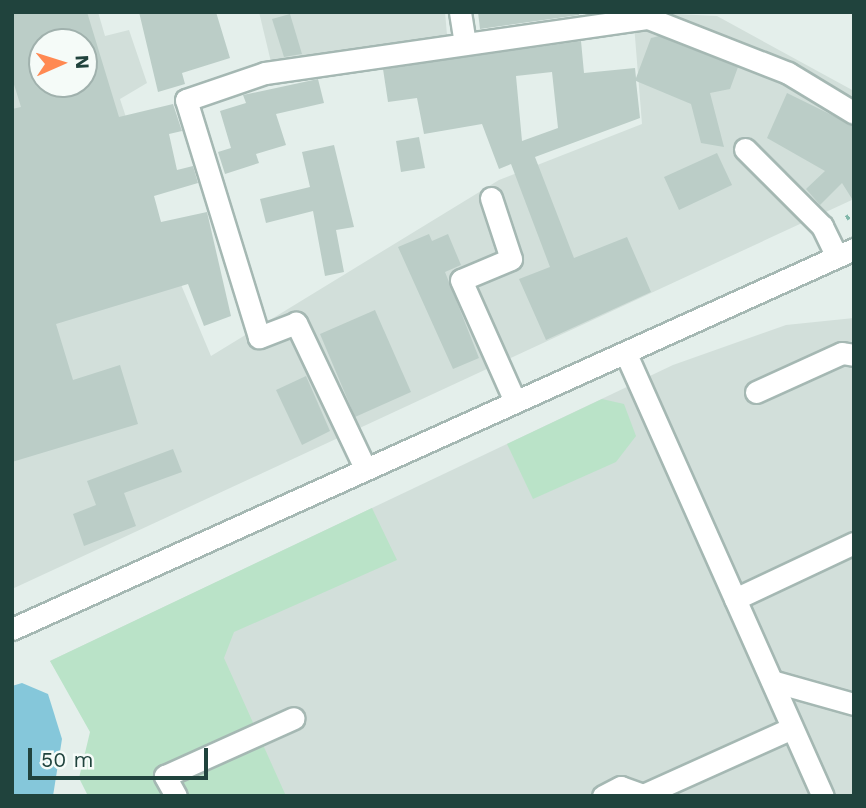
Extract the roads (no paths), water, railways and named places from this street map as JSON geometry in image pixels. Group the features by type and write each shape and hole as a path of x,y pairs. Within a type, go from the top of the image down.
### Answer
{"street":[{"path":"460,12 465,44"},
{"path":"365,468 296,323 259,337 186,100 265,73 648,18 788,73 854,113"},
{"path":"12,629 514,399 626,354 845,253 822,226 745,149"},
{"path":"491,198 511,259 461,280 514,399"},
{"path":"756,391 842,353 854,355"},
{"path":"626,354 822,796"},
{"path":"735,599 854,543"},
{"path":"772,681 854,704"},
{"path":"176,796 165,776 294,718"},
{"path":"603,796 621,787 643,795 792,728"}],"water":[{"path":"22,683 48,694 62,739 53,796 12,796 12,686"}]}
